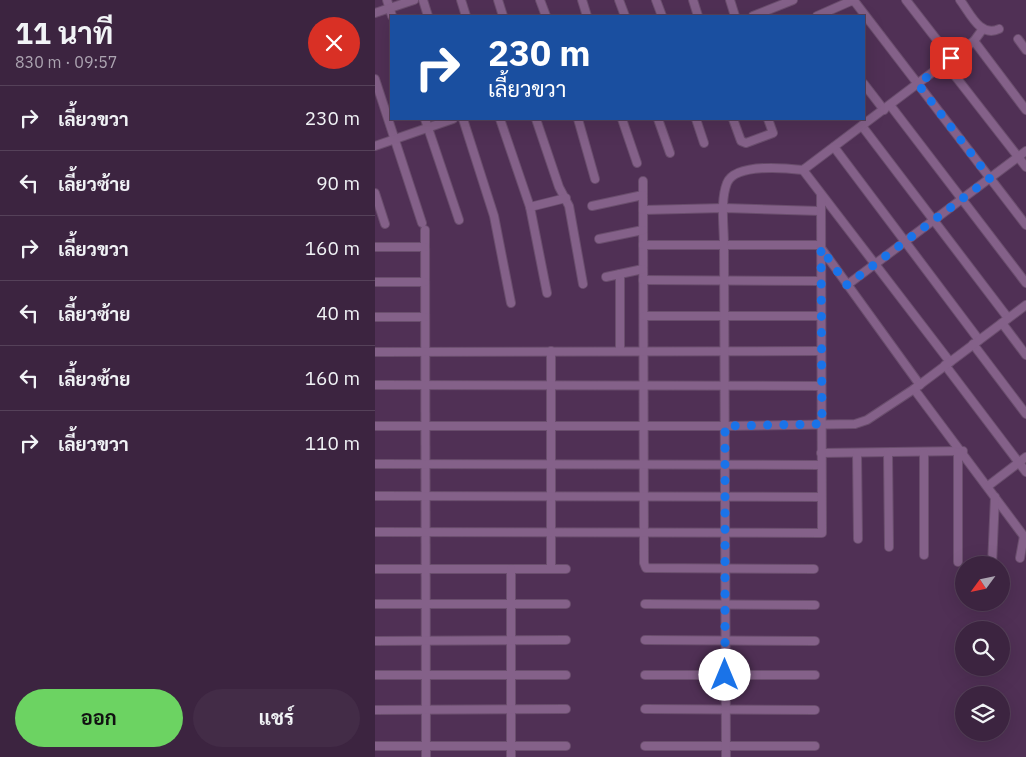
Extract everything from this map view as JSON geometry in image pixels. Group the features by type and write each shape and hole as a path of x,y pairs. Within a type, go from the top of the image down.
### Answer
{"street":[{"path":"375,13 388,4 414,0"},
{"path":"423,0 428,15"},
{"path":"461,0 466,15"},
{"path":"498,0 503,15"},
{"path":"541,0 546,15"},
{"path":"582,0 587,15"},
{"path":"619,0 625,15"},
{"path":"656,0 662,15"},
{"path":"693,0 698,15"},
{"path":"730,0 735,15"},
{"path":"768,0 771,9"},
{"path":"756,15 793,0"},
{"path":"906,0 1026,167"},
{"path":"960,0 982,30 990,33 999,29"},
{"path":"819,15 851,1 855,2 1026,225"},
{"path":"726,757 724,208 728,180 747,170 780,168 803,170 918,84 974,40 982,30"},
{"path":"1018,39 1026,50"},
{"path":"974,40 1026,110"},
{"path":"375,79 423,226 425,247 426,757"},
{"path":"865,85 887,107 962,198 1026,283"},
{"path":"425,120 459,220"},
{"path":"375,146 450,120"},
{"path":"463,120 494,216 511,303"},
{"path":"500,120 530,207 547,293"},
{"path":"536,120 559,187 566,198 583,284"},
{"path":"578,120 595,180"},
{"path":"622,120 637,163"},
{"path":"658,120 670,153"},
{"path":"696,120 704,143"},
{"path":"733,120 741,141 745,143 773,133 768,120"},
{"path":"862,126 934,220 1005,321 1026,355"},
{"path":"834,147 1026,414"},
{"path":"847,285 1026,150"},
{"path":"803,170 1026,472"},
{"path":"643,182 644,563 646,568 814,569"},
{"path":"375,193 385,224"},
{"path":"592,206 643,195"},
{"path":"375,532 821,533 821,195"},
{"path":"530,207 566,198"},
{"path":"643,210 724,208 821,211"},
{"path":"599,239 643,230"},
{"path":"643,245 821,247"},
{"path":"375,247 425,247"},
{"path":"821,247 961,452 1025,537 1020,558"},
{"path":"606,277 643,269"},
{"path":"620,274 620,351"},
{"path":"643,280 821,281"},
{"path":"375,282 425,282"},
{"path":"375,426 855,424 867,420 917,387 1026,305"},
{"path":"643,316 821,316"},
{"path":"375,317 425,317"},
{"path":"551,351 551,568"},
{"path":"375,352 821,351"},
{"path":"375,385 821,386"},
{"path":"821,453 961,452"},
{"path":"958,556 961,452"},
{"path":"857,453 858,539"},
{"path":"924,453 924,555"},
{"path":"888,454 889,547"},
{"path":"988,486 1026,457"},
{"path":"375,464 821,465"},
{"path":"375,496 821,497"},
{"path":"992,556 995,497"},
{"path":"511,568 511,757"},
{"path":"375,569 566,569"},
{"path":"375,604 566,604"},
{"path":"645,604 815,605"},
{"path":"375,641 566,640"},
{"path":"645,640 815,641"},
{"path":"375,675 566,675"},
{"path":"645,675 815,675"},
{"path":"375,710 566,709"},
{"path":"645,709 815,710"},
{"path":"375,746 566,746"},
{"path":"645,746 815,746"}],"route":[{"path":"725,675 725,426 822,424 821,248 847,285 990,178 918,84 951,58"}]}
